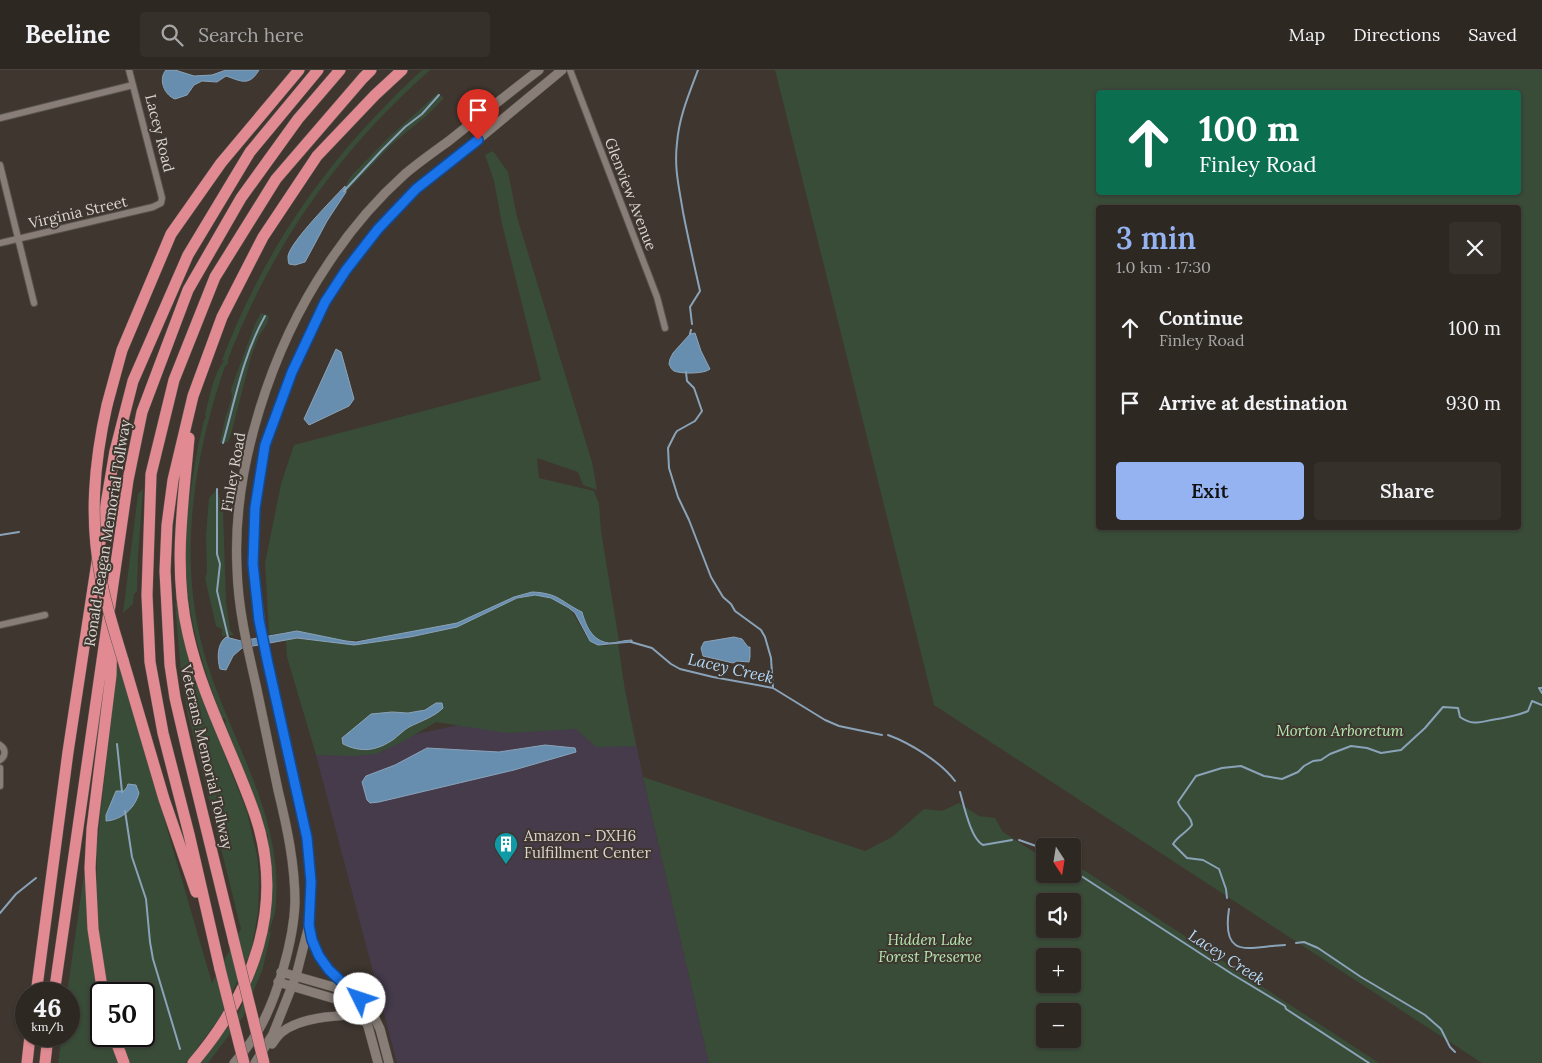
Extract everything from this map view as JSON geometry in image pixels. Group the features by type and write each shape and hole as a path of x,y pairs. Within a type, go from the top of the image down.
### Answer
{"highway":[{"path":"214,946 164,799 104,596 95,538 95,474 99,442 107,405 122,350 171,234 221,163 299,70"},
{"name":"Ronald Reagan Memorial Tollway","path":"38,982 70,742 104,516 115,451 133,381 188,255 250,152 318,70"},
{"name":"Ronald Reagan Memorial Tollway","path":"56,982 97,684 128,480 142,412 188,290 241,198 298,119 340,70"},
{"path":"244,1063 163,733 150,662 146,594 151,474 174,380 215,277 276,179 371,70"},
{"name":"Veterans Memorial Tollway","path":"260,1061 234,942 175,698 167,634 165,571 167,525 173,480 193,396 222,317 263,238 317,156 375,95 402,70"},
{"path":"193,396 179,545 180,576 186,624 193,657 204,688 256,818 264,854 266,882 265,916 262,935 248,978 226,1020 193,1063"},
{"path":"101,982 91,913 90,868 92,829 111,675 114,580"},
{"path":"27,1063 29,1047"},
{"path":"45,1063 47,1047"},
{"path":"118,1047 124,1063"}],"main road":[{"name":"Finley Road","path":"234,1063 259,1029 278,982 293,923 295,903 294,876 289,840 243,626 236,567 239,508 249,446 275,364 304,302 344,243 366,215 405,174 539,70"},
{"name":"Finley Road","path":"260,1061 296,976 309,925 311,882 307,838 262,635 253,564 255,508 265,445 292,372 321,309 351,264 378,229 416,189 562,70"},
{"path":"309,925 312,940 323,963 372,1012 380,1029 389,1063"},
{"path":"281,972 354,993"},
{"path":"278,982 352,1004 362,1011 369,1026 378,1063"},
{"path":"260,1061 282,1032 296,1024 357,1015 369,1026"}],"street":[{"name":"Lacey Road","path":"130,70 162,198 161,203"},
{"name":"Glenview Avenue","path":"570,70 657,297 665,328"},
{"path":"0,118 133,85"},
{"path":"0,164 34,303"},
{"name":"Virginia Street","path":"0,243 153,207 161,203"},
{"path":"0,625 45,615"},
{"path":"0,745 5,752 0,760"},
{"path":"0,768 0,786"}],"shaded area":[{"path":"625,690 643,777 709,1063 397,1063 316,755"}],"green space":[{"path":"422,70 430,70 396,102 337,168 311,202 287,239 265,277 228,359 228,364 225,366 205,435 193,506 191,542 195,614 213,681 251,773 271,836 276,868 276,902 263,968 243,1017 208,1063 200,1063 239,1012 258,966 264,945 266,839 268,834 265,834 257,804 225,724 225,718 222,718 214,696 200,654 191,614 186,571 185,547 187,543 185,541 192,480 200,435 206,418 205,414 214,379 224,361 222,360 239,318 281,240 304,203 330,168 389,102"},
{"name":"Morton Arboretum","path":"775,70 1542,70 1542,1063 1482,1063 934,705"},
{"path":"438,93 444,98 426,116 391,145 346,192 345,186 351,176 388,138"},
{"path":"493,151 508,172 517,217 592,462 597,490 583,485 578,472 537,458 539,478 594,491 599,504 601,531 619,641 611,642 598,639 587,626 582,612 547,593 532,592 514,597 457,623 371,639 346,641 286,632 271,635 269,633 265,563 281,484 294,445 541,380 502,224 494,181 485,155"},
{"path":"261,313 269,316 267,324 259,336 251,357 228,442 220,443 232,398 231,389 255,324"},
{"path":"143,489 137,591 134,594 133,604 123,613 138,494"},
{"path":"217,489 223,510 226,602 230,630 234,635 222,636 222,629 216,626 205,578 207,573 206,536 209,498"},
{"path":"535,595 558,601 570,609 590,641 606,646 618,643 636,746 596,747 576,729 507,733 436,722 404,741 376,754 353,756 316,755 287,657 286,640 307,638 354,645 410,637 457,627 517,598","holes":["436,703 437,713 409,727 377,748 352,748 392,712 415,712"]},
{"path":"175,603 177,603 184,642 197,684 247,812 257,855 259,877 258,913 248,958 221,1016 186,1063 58,1063 60,1047 80,1047 80,982 69,982 84,874 86,874 100,943 97,912 97,844 118,661 212,983 241,929 188,715 181,673","holes":["127,787 137,799 124,814 106,821 110,807"]},
{"name":"Hidden Lake Forest Preserve","path":"643,777 865,851 892,837 924,809 942,811 959,803 979,816 995,818 1003,832 1036,853 1036,883 1081,883 1081,868 1379,1063 709,1063"}],"water":[{"path":"166,70 175,70 194,76 212,75 226,70 259,70 248,81 240,81 226,76 217,82 202,81 194,85 187,95 175,99 168,94 163,86 162,78"},
{"path":"345,186 346,192 327,221 305,262 295,265 289,264 288,256 296,241"},
{"path":"695,333 710,369 693,373 674,371 669,364 673,353 690,334"},
{"path":"336,349 341,352 354,399 349,406 309,425 304,419"},
{"path":"532,592 554,596 582,612 591,632 603,642 632,640 632,642 598,645 590,641 575,613 569,608 551,598 535,595 517,598 457,627 410,637 354,645 297,638 242,648 233,656 226,670 220,669 218,652 221,643 226,637 241,641 297,631 356,642 457,623 514,597"},
{"path":"734,637 742,639 750,647 749,662 737,661 733,663 703,656 701,648 704,642"},
{"path":"436,703 442,703 443,708 409,727 388,743 363,750 343,744 342,738 371,714 408,713 425,710"},
{"path":"545,745 575,748 576,752 514,770 379,802 370,803 367,800 362,782 366,776 395,765 427,748 499,752"},
{"path":"128,784 136,785 139,793 134,804 122,816 106,821 106,815 116,791 124,791"}],"waterway":[{"path":"692,324 690,307 700,291 677,178 676,152 682,115 698,70"},
{"path":"344,191 382,150 405,127 422,114 439,95"},
{"path":"223,443 245,362 265,316"},
{"path":"690,334 691,330"},
{"path":"686,372 687,381 694,388 702,411 695,421 675,434 668,448 669,468 678,497 711,577 723,597 731,604 735,611 761,630 765,637 771,658 773,688"},
{"path":"217,489 217,554 220,564 217,591 228,637"},
{"path":"0,535 19,532"},
{"name":"Lacey Creek","path":"631,642 652,648 680,669 773,688 825,720 839,726 882,735"},
{"path":"1542,688 1539,688 1542,693"},
{"path":"1227,898 1219,869 1203,860 1187,858 1173,844 1192,825 1190,818 1178,802 1196,776 1222,768 1241,766 1264,776 1282,779 1298,772 1313,761 1321,760 1330,754 1351,746 1367,748 1381,753 1401,750 1425,728 1443,707 1458,708 1460,717 1474,723 1524,713 1528,711 1532,701 1542,705"},
{"name":"Lacey Creek","path":"888,735 924,754 942,767 955,781"},
{"path":"117,744 122,792"},
{"name":"Lacey Creek","path":"960,792 968,822 979,842 983,845 1012,840"},
{"path":"125,811 132,857 146,899 153,959 180,1049"},
{"name":"Lacey Creek","path":"1019,840 1036,846"},
{"name":"Lacey Creek","path":"1081,876 1232,974 1285,1006 1286,1009 1369,1063"},
{"name":"Lacey Creek","path":"0,913 16,894 36,878"},
{"path":"1229,909 1228,926 1230,937 1234,944 1250,948 1285,945"},
{"path":"1296,943 1304,942 1318,948 1361,977 1425,1015 1441,1029 1450,1047 1455,1052"}],"place":[{"name":"Amazon - DXH6 Fulfillment Center","path":"506,865"}],"route":[{"path":"360,999 323,963 312,940 309,925 311,882 307,838 259,620 253,564 255,508 265,445 292,372 325,302 346,270 378,229 416,189 478,140"}]}
